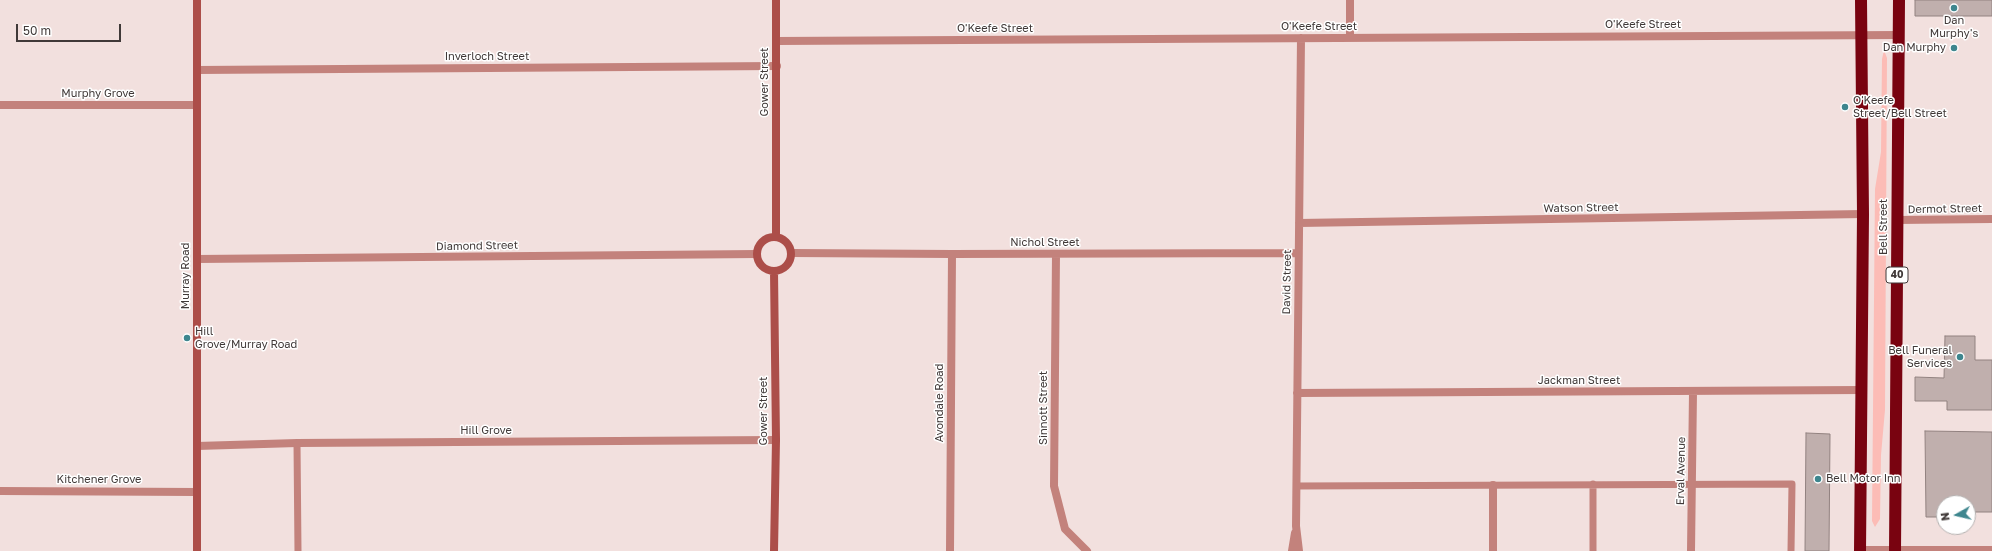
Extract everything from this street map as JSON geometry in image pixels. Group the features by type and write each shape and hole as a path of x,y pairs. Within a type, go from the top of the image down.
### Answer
{"highway":[{"name":"Bell Street","path":"1860,550 1863,214 1861,0"},
{"name":"Bell Street","path":"1895,550 1899,0"}],"street":[{"name":"Murray Road","path":"197,0 198,551"},
{"name":"Gower Street","path":"776,0 776,236"},
{"path":"1350,0 1350,38"},
{"name":"O'Keefe Street","path":"776,41 1899,35"},
{"name":"David Street","path":"1292,551 1296,526 1297,486 1301,38"},
{"name":"Inverloch Street","path":"197,70 776,66"},
{"name":"Murphy Grove","path":"0,105 197,105"},
{"name":"Watson Street","path":"1299,223 1863,214"},
{"name":"Dermot Street","path":"1897,220 1992,219"},
{"path":"776,236 786,241 792,253 791,259 786,267 774,271 763,267 757,254 759,246 764,240 776,236"},
{"name":"Nichol Street","path":"792,253 1298,253"},
{"name":"Diamond Street","path":"197,260 757,254"},
{"name":"Avondale Road","path":"950,551 952,254"},
{"name":"Sinnott Street","path":"1056,254 1054,486 1065,528 1087,551"},
{"name":"Gower Street","path":"774,271 776,440 774,551"},
{"name":"Jackman Street","path":"1297,393 1862,390"},
{"name":"Erval Avenue","path":"1691,551 1693,392"},
{"name":"Hill Grove","path":"197,446 296,443 776,440"},
{"path":"1493,485 1493,551"},
{"name":"Kitchener Grove","path":"0,491 197,492"},
{"name":"David Street","path":"1296,526 1299,551"},
{"path":"1860,550 1992,550"}],"lane":[{"path":"296,443 298,551"},
{"path":"1297,486 1691,483 1792,484 1791,551"},
{"path":"1593,484 1593,551"}],"shaded area":[{"path":"1884,50 1887,58 1885,410 1881,455 1880,519 1875,527 1872,521 1875,189 1881,152 1882,59"}],"building":[{"name":"Dan Murphy's","path":"1915,0 1992,0 1992,16 1915,16"},
{"name":"Bell Funeral Services","path":"1945,336 1975,336 1975,360 1992,360 1992,410 1947,410 1947,401 1915,401 1915,377 1944,378"},
{"path":"1925,431 1992,432 1992,512 1976,512 1976,495 1936,495 1936,517 1926,517"},
{"path":"1806,433 1830,434 1829,551 1805,551"}],"place":[{"name":"Dan Murphy's","path":"1954,8"},
{"name":"Dan Murphy","path":"1954,48"},
{"name":"O'Keefe Street/Bell Street","path":"1845,107"},
{"name":"Hill Grove/Murray Road","path":"187,338"},
{"name":"Bell Funeral Services","path":"1960,357"},
{"name":"Bell Motor Inn","path":"1818,479"}]}
